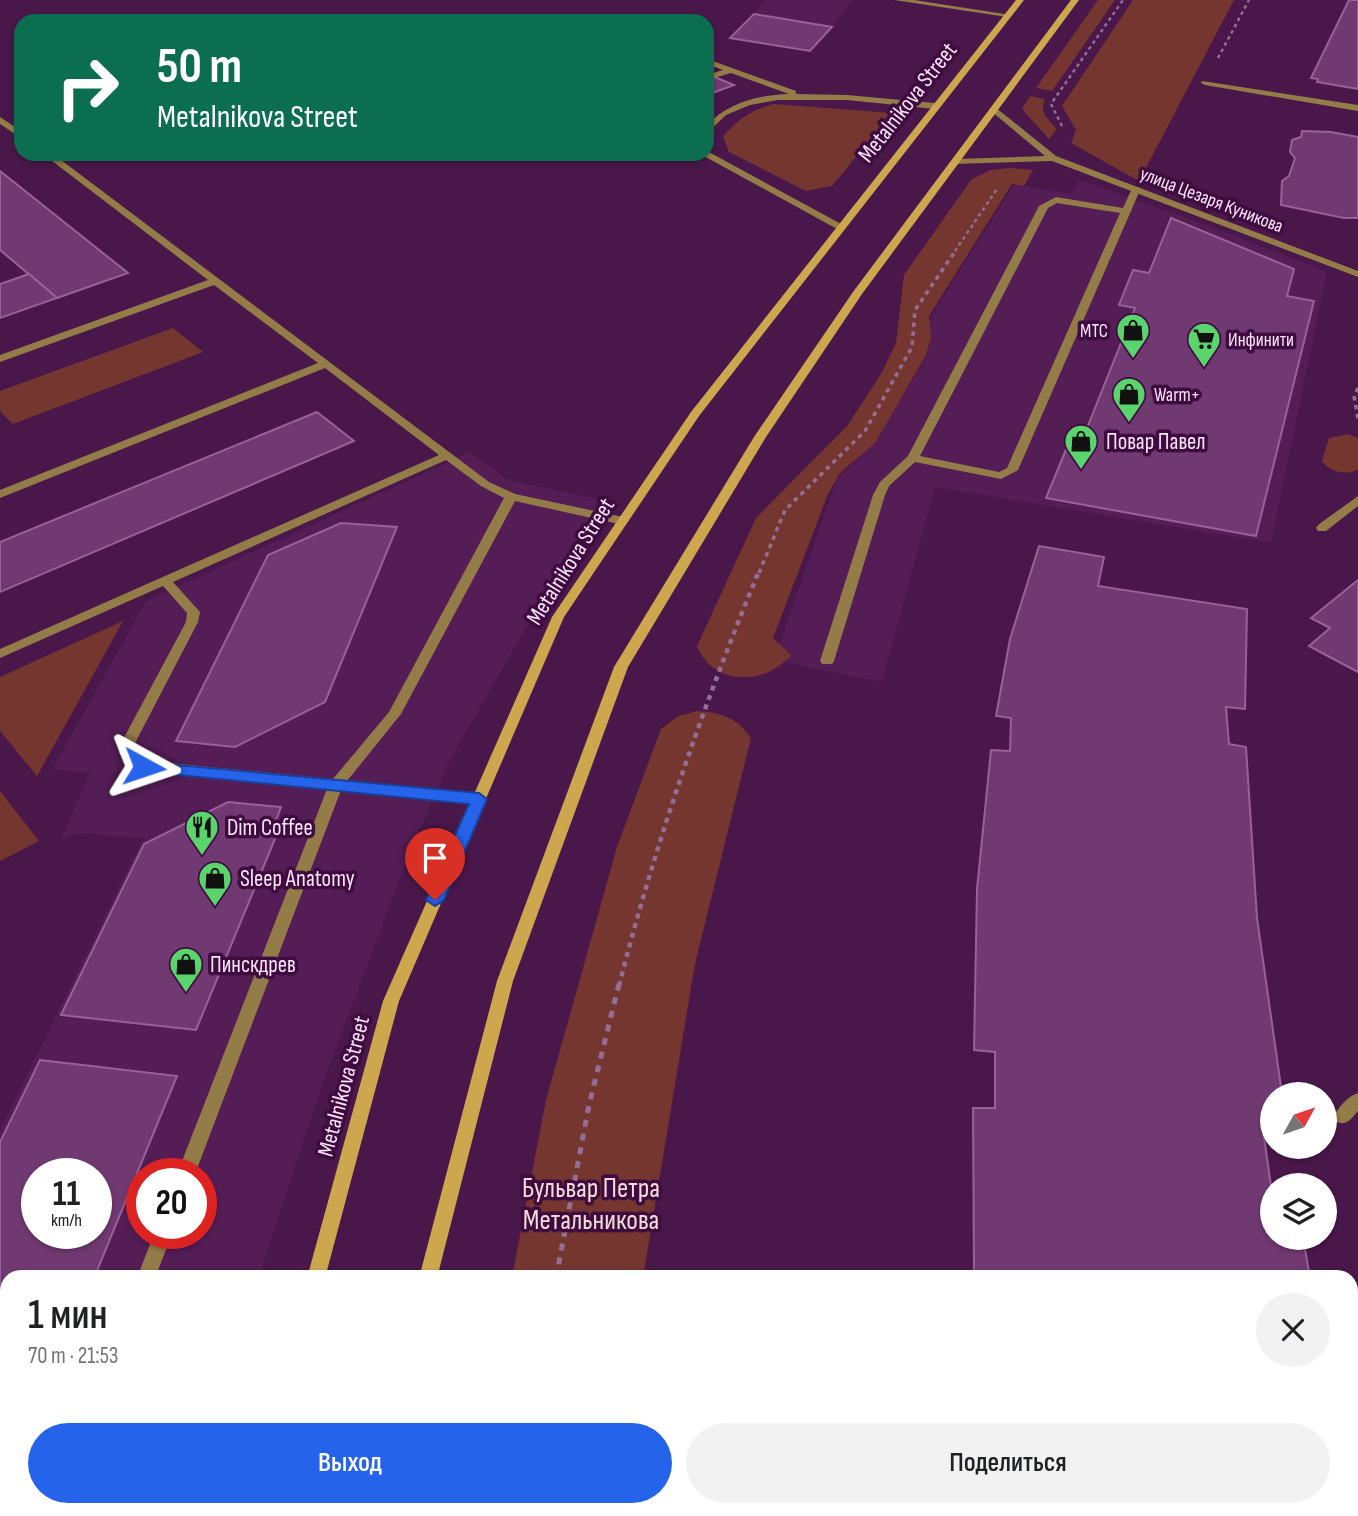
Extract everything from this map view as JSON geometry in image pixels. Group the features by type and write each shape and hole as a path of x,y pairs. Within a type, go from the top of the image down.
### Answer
{"main road":[{"name":"Metalnikova Street","path":"318,1270 391,1001 558,617 695,414 934,106 1020,0"},
{"path":"430,1270 505,981 621,667 760,437 858,292 1075,0"}],"street":[{"path":"898,0 1007,16"},
{"path":"714,64 797,94"},
{"path":"714,76 731,70"},
{"path":"1205,83 1358,108"},
{"path":"714,117 763,97 797,94 934,106"},
{"path":"995,110 1053,158"},
{"path":"714,158 840,227"},
{"path":"956,162 1053,158"},
{"name":"улица Цезаря Куникова","path":"1053,158 1358,274"},
{"path":"56,161 485,484 512,497 623,521"},
{"path":"914,458 1001,476 1012,470 1136,188"},
{"path":"827,661 884,484 914,458 1044,206 1056,200 1126,211"},
{"path":"0,359 215,281"},
{"path":"0,494 326,364"},
{"path":"0,654 447,456"},
{"path":"192,1158 336,785 394,714 512,497"},
{"path":"1322,528 1358,500"},
{"path":"165,581 194,612 192,622 127,747 129,759 144,767 479,799"},
{"path":"1342,1117 1358,1100"},
{"path":"149,1270 157,1249"}],"path":[{"path":"1053,158 1065,131 1051,104 1123,0"},
{"path":"1205,83 1249,0"},
{"path":"558,1270 589,1105 634,926 708,695 785,509 865,431 912,348 915,310 1004,180"},
{"path":"1358,388 1354,397 1358,419"}],"shaded area":[{"path":"765,0 852,0 832,27 754,14"},
{"path":"1079,180 1215,228 1327,272 1271,543 935,487 882,682 774,660 837,479 871,445 927,356 931,316 1014,185 1072,194"},
{"path":"470,452 508,480 612,502 534,614 452,756 412,847 322,1085 261,1270 0,1270 0,1130 143,838 77,833 60,842 90,772 52,770 146,601"}],"green space":[{"path":"1098,0 1115,0 1052,91 1036,88"},
{"path":"1133,0 1234,0 1139,181 1071,143 1076,130 1062,106"},
{"path":"1030,96 1045,99 1044,112 1057,129 1049,139 1022,109"},
{"path":"774,104 892,113 832,186 806,191 729,152 723,136 746,116"},
{"path":"990,170 1033,170 1024,186 1012,184 929,316 931,337 926,355 875,443 840,473 828,494 773,638 791,655 768,672 754,676 727,675 715,669 697,646 756,518 848,425 882,372 896,343 904,275 971,180"},
{"path":"173,328 203,352 13,424 0,411 0,391"},
{"path":"1348,434 1358,438 1358,470 1343,473 1322,461 1329,438"},
{"path":"123,621 37,776 0,731 0,677"},
{"name":"Бульвар Петра Метальникова","path":"697,711 728,717 740,725 751,738 695,964 644,1270 513,1270 546,1100 617,847 661,729 678,716"},
{"path":"0,791 39,841 0,861"}],"building":[{"path":"1349,0 1358,0 1358,89 1317,82 1318,79 1311,78"},
{"path":"754,14 832,27 810,51 730,38"},
{"path":"714,77 734,85 714,92"},
{"path":"1302,131 1358,137 1358,218 1344,218 1281,205 1282,181 1289,176 1295,158 1290,152 1292,140 1301,137"},
{"path":"0,171 128,273 57,298 0,250"},
{"name":"Инфинити","path":"1171,218 1294,269 1287,296 1314,301 1256,536 1046,498 1074,430 1085,433 1135,308 1119,305 1133,270 1149,273"},
{"path":"29,274 57,298 0,318 0,284"},
{"path":"317,412 354,441 0,592 0,542"},
{"path":"341,523 397,527 325,702 235,747 176,741 268,555"},
{"path":"1039,546 1104,557 1098,586 1247,609 1245,709 1226,707 1229,744 1246,747 1257,918 1280,1082 1260,1082 1260,1159 1267,1159 1269,1173 1260,1173 1260,1250 1305,1250 1309,1270 974,1270 973,1108 995,1108 995,1052 974,1050 977,889 991,750 1010,751 1011,718 996,716 1010,639"},
{"path":"1358,580 1358,672 1309,646 1330,628 1311,618"},
{"path":"228,802 281,807 276,821 282,822 196,1030 61,1015 144,844"},
{"path":"40,1060 177,1076 143,1158 126,1158 126,1200 112,1234 112,1158 21,1158 21,1249 106,1249 97,1270 0,1270 0,1142"}],"place":[{"name":"МТС","path":"1133,360"},
{"name":"Инфинити","path":"1204,369"},
{"name":"Warm+","path":"1129,424"},
{"name":"Повар Павел","path":"1081,471"},
{"name":"Dim Coffee","path":"202,857"},
{"name":"Sleep Anatomy","path":"215,908"},
{"name":"Пинскдрев","path":"186,994"}],"route":[{"path":"144,767 479,799 435,900"}]}
